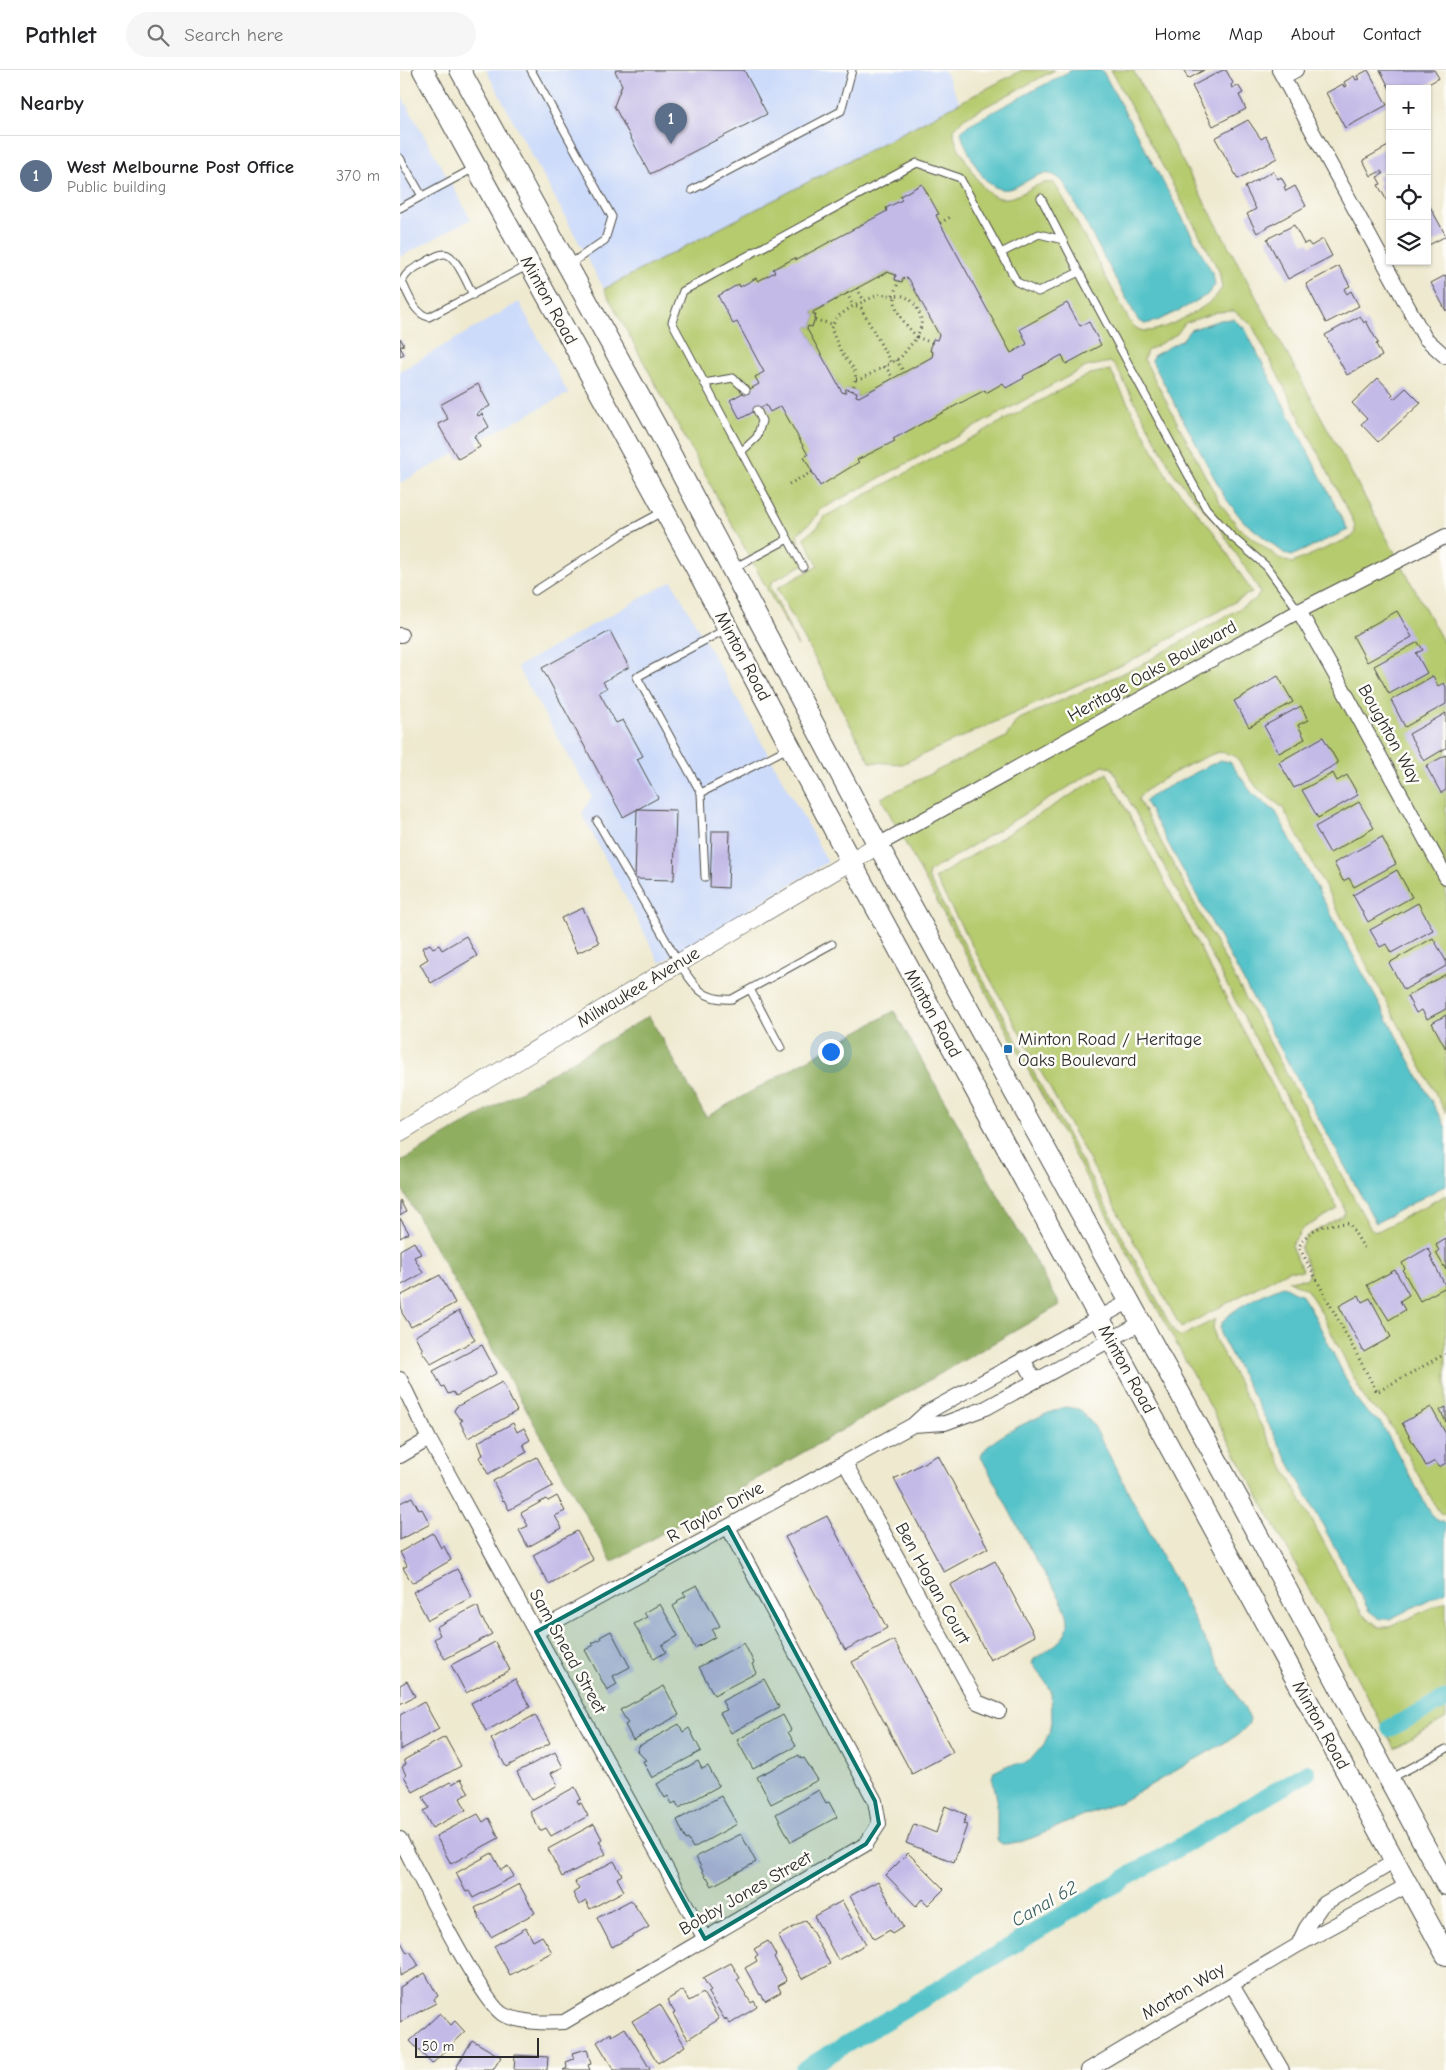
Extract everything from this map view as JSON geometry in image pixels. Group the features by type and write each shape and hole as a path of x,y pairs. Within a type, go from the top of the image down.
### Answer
{"main road":[{"name":"Minton Road","path":"423,70 665,510 850,860 1446,1955"},
{"name":"Minton Road","path":"460,70 732,569 878,845 1142,1322 1446,1885"}],"street":[{"path":"1296,70 1281,74 1425,338 1446,357"},
{"name":"Heritage Oaks Boulevard","path":"878,845 1299,611 1446,536"},
{"name":"Boughton Way","path":"1299,611 1338,678 1446,876"},
{"name":"Milwaukee Avenue","path":"400,1132 850,860 878,845"},
{"name":"R Taylor Drive","path":"536,1632 845,1463 913,1425 926,1413 1130,1301"},
{"name":"R Taylor Drive","path":"913,1425 945,1423 976,1412 1142,1322"},
{"path":"1023,1359 1035,1381"},
{"name":"Sam Snead Street","path":"400,1380 429,1439 705,1939"},
{"path":"966,1391 976,1412"},
{"path":"400,1456 429,1439"},
{"name":"Ben Hogan Court","path":"845,1463 977,1702 999,1711"},
{"name":"Bobby Jones Street","path":"400,1839 478,1985 502,2014 538,2024 564,2022 866,1844 879,1824 876,1801 728,1527"},
{"path":"1298,1945 1306,1928 1322,1905 1395,1861"},
{"name":"Morton Way","path":"1088,2070 1298,1945 1408,1885"},
{"path":"1232,1985 1282,2070"}],"lane":[{"path":"532,70 612,217 605,240 568,266"},
{"path":"692,190 841,111 852,70"},
{"path":"400,158 422,196"},
{"path":"803,567 672,322 683,291 917,163 960,178 1017,282 1038,292 1079,272"},
{"path":"400,208 476,167"},
{"path":"1041,198 1206,508 1231,536 1266,566 1299,611"},
{"path":"1001,253 1039,234 1062,240"},
{"path":"473,294 455,260 450,255 443,254 412,270 405,275 402,282 417,310 423,316 429,317 530,265"},
{"path":"704,383 733,378 746,390"},
{"path":"742,452 757,437 762,421 757,410"},
{"path":"535,591 627,531 665,510"},
{"path":"732,569 788,539"},
{"path":"705,877 701,793 637,677 728,628"},
{"path":"701,793 790,746"},
{"path":"597,820 679,963 708,997 718,1000 732,999 832,944"},
{"path":"750,989 781,1048"},
{"path":"1389,1779 1446,1749"}],"path":[{"path":"940,223 952,216"},
{"path":"899,281 894,296 903,322 917,337 932,343"},
{"path":"857,288 864,301"},
{"path":"847,294 854,305 861,308 891,363"},
{"path":"852,391 856,379 856,371 836,342 832,324 837,316 854,305 880,294 900,295 908,299 917,308 921,318 921,327 917,337 896,360 861,379 856,379"},
{"path":"814,320 832,324"},
{"path":"896,360 904,372"},
{"path":"886,366 893,378"},
{"path":"789,484 812,472"},
{"path":"1364,1248 1349,1223 1326,1225 1312,1230 1304,1237 1299,1247 1377,1392 1445,1354"}],"highlighted area":[{"path":"728,1527 875,1801 879,1824 866,1844 705,1939 536,1632"}],"shaded area":[{"path":"486,70 944,70 960,103 604,289"},
{"path":"400,93 471,219 400,257"},
{"path":"519,302 569,395 565,395 400,483 400,371"},
{"path":"672,581 828,862 660,963 582,814 592,796 517,667"}],"green space":[{"path":"1022,70 1055,70 964,118 954,129 958,147 980,183 992,195 999,198 1017,196 1038,185 1054,183 1132,324 1142,331 1170,325 1206,305 1222,288 1219,271 1111,70 1133,70 1446,647 1446,1113 1283,808 1257,788 1235,756 1220,752 1208,756 1162,780 1143,793 1138,799 1369,1226 1373,1230 1378,1231 1446,1195 1446,1515 1441,1514 1436,1507 1387,1419 1368,1404 1320,1310 1307,1290 1288,1280 1306,1279 1309,1276 1309,1268 1300,1248 1307,1236 1342,1216 1345,1213 1344,1206 1112,768 1103,766 929,872 928,877 1174,1332 1182,1336 1216,1319 1213,1325 1215,1339 1362,1614 1379,1627 1390,1627 1446,1601 1446,1718 1395,1748 881,798 1006,737 1017,720 1139,666 1256,599 1260,593 1258,588 1219,527 1174,474 1116,367 1110,362 1086,367 820,510 813,521 797,534 808,562 773,581 770,587 798,646 604,289","holes":["898,267 914,274 947,342 929,368 853,403 835,395 802,321 808,306","1234,311 1252,325 1354,524 1355,531 1352,537 1292,563 1280,559 1239,528 1218,500 1144,359 1147,351 1177,334 1185,323 1217,312"]},
{"path":"887,272 896,275 895,280 902,282 904,277 909,279 939,335 937,340 932,343 930,351 933,352 932,357 859,397 856,396 857,392 846,389 845,393 842,392 807,329 808,326 812,327 816,315 813,312"},
{"path":"1110,370 1168,478 1213,531 1252,592 1135,659 902,764 870,762 777,588 818,566 804,537 818,527 824,517 1090,374"},
{"path":"1107,773 1338,1209 1302,1229 1291,1246 1303,1271 1289,1270 1181,1328 935,878"},
{"path":"894,1011 1060,1305 612,1562 400,1185 400,1162 649,1016 706,1117"}],"water":[{"path":"1072,70 1102,70 1213,274 1215,285 1207,295 1157,321 1145,324 1138,320 1064,183 1054,175 1045,174 1036,176 1009,189 999,189 989,183 982,175 963,140 961,132 968,125"},
{"path":"1233,319 1245,329 1348,530 1291,556 1284,553 1243,521 1224,496 1152,361 1153,356 1182,340 1190,330 1220,320"},
{"path":"1220,760 1230,762 1252,793 1276,812 1446,1128 1446,1185 1376,1223 1145,801 1156,793"},
{"path":"1283,1286 1301,1294 1313,1313 1355,1397 1368,1414 1381,1423 1430,1512 1437,1520 1446,1524 1446,1591 1390,1619 1380,1619 1369,1611 1221,1336 1220,1328 1229,1315 1247,1303"},
{"path":"1065,1407 1079,1409 1094,1426 1203,1636 1250,1719 1248,1725 1238,1735 1121,1802 1084,1815 1018,1843 1002,1844 997,1840 997,1799 992,1777 994,1772 1006,1766 1024,1763 1032,1758 1044,1744 1052,1722 1051,1690 1032,1663 1034,1659 1061,1639 1065,1634 1068,1622 1062,1601 1025,1541 981,1457 993,1442 1004,1434 1031,1420"}],"building":[{"path":"744,70 767,114 650,174 614,106 622,85 615,71"},
{"path":"1184,70 1204,70 1188,79"},
{"path":"1226,70 1233,83 1231,85 1232,88 1238,85 1243,93 1239,95 1246,109 1213,126 1192,86"},
{"path":"1368,70 1386,106 1345,128 1326,93 1343,84 1344,87 1346,86 1344,82 1354,76 1356,80 1359,79 1357,76"},
{"path":"1380,70 1434,70 1439,78 1427,85 1388,85"},
{"path":"1248,120 1261,139 1266,136 1277,158 1238,179 1215,138"},
{"path":"1386,147 1386,199 1378,185 1381,184 1377,177 1383,174 1381,171 1371,176 1363,160"},
{"path":"1273,171 1278,179 1281,177 1286,186 1284,187 1286,191 1295,186 1306,206 1257,233 1247,214 1256,209 1245,187"},
{"path":"922,184 939,214 936,215 940,223 1011,353 1027,344 1020,329 1067,303 1080,326 1089,322 1101,345 1066,364 1062,355 1023,376 1024,378 1006,388 1003,383 986,393 985,390 893,439 895,441 857,460 859,462 820,486 804,457 808,455 781,406 770,412 766,405 740,419 730,400 759,384 755,377 764,372 737,322 733,324 718,296 739,284 740,287 756,278 758,281 775,272 773,269 795,258 796,260 887,211 886,208 902,200 900,196","holes":["887,272 896,275 895,280 902,282 904,277 909,279 939,335 937,340 933,339 930,351 933,352 932,357 859,397 856,396 857,392 846,389 845,393 842,392 807,329 808,326 812,327 816,315 813,312"]},
{"path":"1431,208 1446,236 1431,244"},
{"path":"1294,225 1304,244 1308,242 1311,246 1323,239 1332,256 1288,279 1267,239"},
{"path":"1339,266 1350,286 1344,289 1347,294 1351,291 1359,306 1326,323 1306,284"},
{"path":"1446,275 1446,311 1431,283"},
{"path":"1360,316 1364,323 1366,321 1378,343 1376,344 1382,356 1347,375 1325,335"},
{"path":"400,338 404,345 400,347"},
{"path":"400,347 404,354 400,356"},
{"path":"1378,378 1393,394 1391,396 1394,399 1406,388 1421,403 1378,442 1361,424 1367,419 1352,403"},
{"path":"478,384 490,406 477,413 478,416 482,414 489,427 474,436 480,447 458,459 438,424 448,419 440,405"},
{"path":"1397,611 1412,637 1367,662 1353,636"},
{"path":"610,631 629,667 603,682 607,688 599,692 616,723 623,720 643,756 637,759 658,798 623,817 542,668"},
{"path":"1418,642 1423,650 1416,653 1427,673 1389,694 1374,666"},
{"path":"1278,676 1293,702 1249,727 1234,701"},
{"path":"1433,676 1438,686 1444,683 1446,687 1446,704 1405,727 1391,700"},
{"path":"1301,706 1308,720 1298,725 1305,739 1279,753 1264,726"},
{"path":"1446,713 1446,748 1424,761 1409,734"},
{"path":"1323,737 1338,763 1294,788 1279,762"},
{"path":"1446,755 1446,790 1441,793 1426,766"},
{"path":"1333,773 1337,781 1347,775 1358,795 1318,818 1302,790"},
{"path":"1359,802 1374,828 1330,853 1315,827"},
{"path":"637,809 676,810 674,880 635,879"},
{"path":"712,831 730,831 728,888 710,887"},
{"path":"1382,837 1396,864 1354,887 1349,878 1343,881 1334,863"},
{"path":"1397,870 1412,897 1368,922 1353,895"},
{"path":"1418,903 1433,930 1391,953 1386,944 1380,947 1370,930"},
{"path":"583,908 599,943 577,953 561,918"},
{"path":"466,936 477,956 431,983 420,964 428,959 422,948 430,944 433,948 439,945 442,950"},
{"path":"1433,938 1446,961 1446,966 1404,990 1389,963"},
{"path":"1446,974 1446,1009 1427,1019 1422,1010 1416,1013 1407,996"},
{"path":"1446,1015 1446,1049 1432,1023"},
{"path":"400,1200 406,1212 400,1216"},
{"path":"400,1218 409,1233 400,1238"},
{"path":"1446,1239 1446,1270 1436,1253 1439,1251 1436,1245"},
{"path":"414,1242 421,1254 414,1257 423,1273 400,1286 400,1250"},
{"path":"1428,1248 1432,1255 1430,1256 1446,1287 1420,1301 1403,1271 1405,1269 1402,1263"},
{"path":"1395,1270 1409,1295 1400,1301 1405,1310 1389,1320 1367,1285"},
{"path":"440,1275 455,1303 411,1327 402,1313 400,1296"},
{"path":"1359,1295 1362,1302 1370,1298 1391,1337 1364,1352 1339,1306"},
{"path":"459,1311 475,1340 431,1364 421,1350 423,1350 415,1336"},
{"path":"482,1345 497,1373 456,1396 453,1392 448,1394 433,1371"},
{"path":"502,1382 517,1411 468,1438 460,1422 463,1420 454,1411 456,1407"},
{"path":"1431,1407 1446,1434 1446,1463 1439,1467 1435,1461 1426,1466 1402,1423"},
{"path":"1446,1407 1446,1422 1440,1410"},
{"path":"513,1423 517,1432 524,1428 530,1440 523,1444 527,1452 488,1474 479,1457 483,1455 478,1442"},
{"path":"938,1455 988,1548 944,1572 894,1479"},
{"path":"537,1457 553,1486 509,1510 493,1481"},
{"path":"557,1496 565,1511 555,1516 562,1528 528,1547 519,1530 528,1526 521,1513 546,1499 548,1501"},
{"path":"412,1497 419,1510 422,1509 430,1524 400,1540 400,1503"},
{"path":"827,1516 887,1628 845,1650 785,1537"},
{"path":"577,1531 593,1560 549,1584 533,1555"},
{"path":"433,1533 441,1548 444,1546 451,1560 412,1583 403,1568 407,1566 400,1552"},
{"path":"995,1561 1035,1636 990,1660 950,1585"},
{"path":"457,1569 472,1597 428,1620 413,1592"},
{"path":"697,1585 720,1626 712,1630 715,1637 695,1648 673,1606 678,1603 677,1601 686,1596 683,1592"},
{"path":"660,1604 678,1636 662,1645 666,1652 654,1659 634,1624 647,1617 644,1613"},
{"path":"474,1607 478,1607 481,1617 492,1634 445,1659 434,1639 440,1635 436,1627"},
{"path":"611,1631 630,1667 613,1676 617,1684 607,1690 585,1650 594,1645 592,1643 601,1639 600,1637"},
{"path":"894,1640 953,1752 912,1774 852,1662"},
{"path":"495,1642 510,1670 466,1693 451,1665"},
{"path":"744,1643 754,1663 752,1664 756,1673 714,1695 699,1667"},
{"path":"515,1679 530,1707 486,1731 471,1703"},
{"path":"764,1679 779,1707 731,1733 720,1713 727,1710 722,1701"},
{"path":"407,1681 415,1696 400,1704 400,1685"},
{"path":"664,1686 679,1715 633,1740 625,1725 628,1723 620,1710"},
{"path":"424,1702 439,1729 400,1750 400,1715"},
{"path":"535,1715 550,1743 506,1767 491,1739"},
{"path":"783,1715 791,1730 788,1732 796,1746 753,1769 737,1740"},
{"path":"679,1724 683,1732 689,1728 701,1751 652,1778 643,1761 646,1760 637,1751 639,1746"},
{"path":"445,1737 461,1766 413,1792 404,1776 406,1775 402,1767 406,1764 404,1760"},
{"path":"555,1752 563,1767 551,1773 558,1785 531,1800 517,1772"},
{"path":"799,1755 801,1759 804,1758 818,1780 771,1804 757,1777"},
{"path":"698,1761 702,1769 708,1766 719,1786 679,1808 676,1802 672,1804 668,1796 665,1798 657,1784"},
{"path":"461,1779 469,1793 460,1798 466,1810 432,1828 423,1811 429,1808 423,1797 450,1782 452,1784"},
{"path":"575,1787 581,1799 577,1801 579,1804 581,1803 588,1816 551,1836 546,1828 540,1831 530,1812"},
{"path":"819,1790 826,1803 829,1802 837,1817 791,1842 776,1814"},
{"path":"721,1796 737,1824 693,1848 688,1839 686,1840 677,1820"},
{"path":"945,1806 967,1815 963,1824 967,1825 954,1862 906,1843 914,1824 936,1833"},
{"path":"478,1814 483,1822 489,1818 499,1838 451,1864 436,1836"},
{"path":"594,1824 602,1839 599,1841 606,1854 562,1877 548,1849"},
{"path":"741,1834 756,1862 712,1886 696,1857"},
{"path":"492,1853 501,1870 508,1866 514,1876 473,1898 469,1891 466,1892 456,1873"},
{"path":"908,1853 944,1889 928,1905 922,1899 916,1906 886,1875"},
{"path":"614,1861 622,1875 617,1878 624,1891 590,1909 586,1901 579,1905 573,1893 579,1889 575,1882"},
{"path":"878,1881 903,1927 892,1934 890,1930 874,1939 850,1896"},
{"path":"519,1884 535,1913 491,1937 475,1908"},
{"path":"631,1900 649,1927 612,1947 597,1918"},
{"path":"842,1901 866,1944 838,1960 814,1916"},
{"path":"806,1920 830,1964 802,1979 778,1936"},
{"path":"526,1928 533,1941 542,1936 552,1952 510,1975 494,1946"},
{"path":"400,1940 407,1953 410,1951 419,1966 400,1976"},
{"path":"768,1941 787,1981 778,1986 781,1992 765,2001 745,1968 757,1961 755,1957 758,1955 754,1949"},
{"path":"731,1963 740,1978 737,1980 751,2003 754,2001 757,2007 730,2024 726,2018 725,2020 708,1993 711,1991 703,1978"},
{"path":"425,1973 438,1996 434,1999 436,2003 400,2022 400,1987"},
{"path":"683,1990 689,2001 703,1993 719,2019 688,2039 667,2000"},
{"path":"660,2004 685,2046 658,2063 632,2021"},
{"path":"440,2013 451,2025 455,2021 465,2032 432,2064 410,2041"},
{"path":"625,2028 649,2070 614,2070 597,2042 611,2033 612,2036"},
{"path":"472,2040 501,2057 493,2070 455,2070"},
{"path":"587,2049 591,2064 588,2065 590,2070 563,2070 567,2068 566,2062 574,2059 572,2053"},
{"path":"515,2055 548,2057 547,2070 514,2070"}],"waterway":[{"name":"Canal 62","path":"1390,1728 1446,1699"},
{"name":"Canal 62","path":"803,2070 1100,1893 1307,1773"}],"place":[{"name":"West Melbourne Post Office","path":"671,144"},
{"name":"Minton Road / Heritage Oaks Boulevard","path":"1008,1049"}]}
